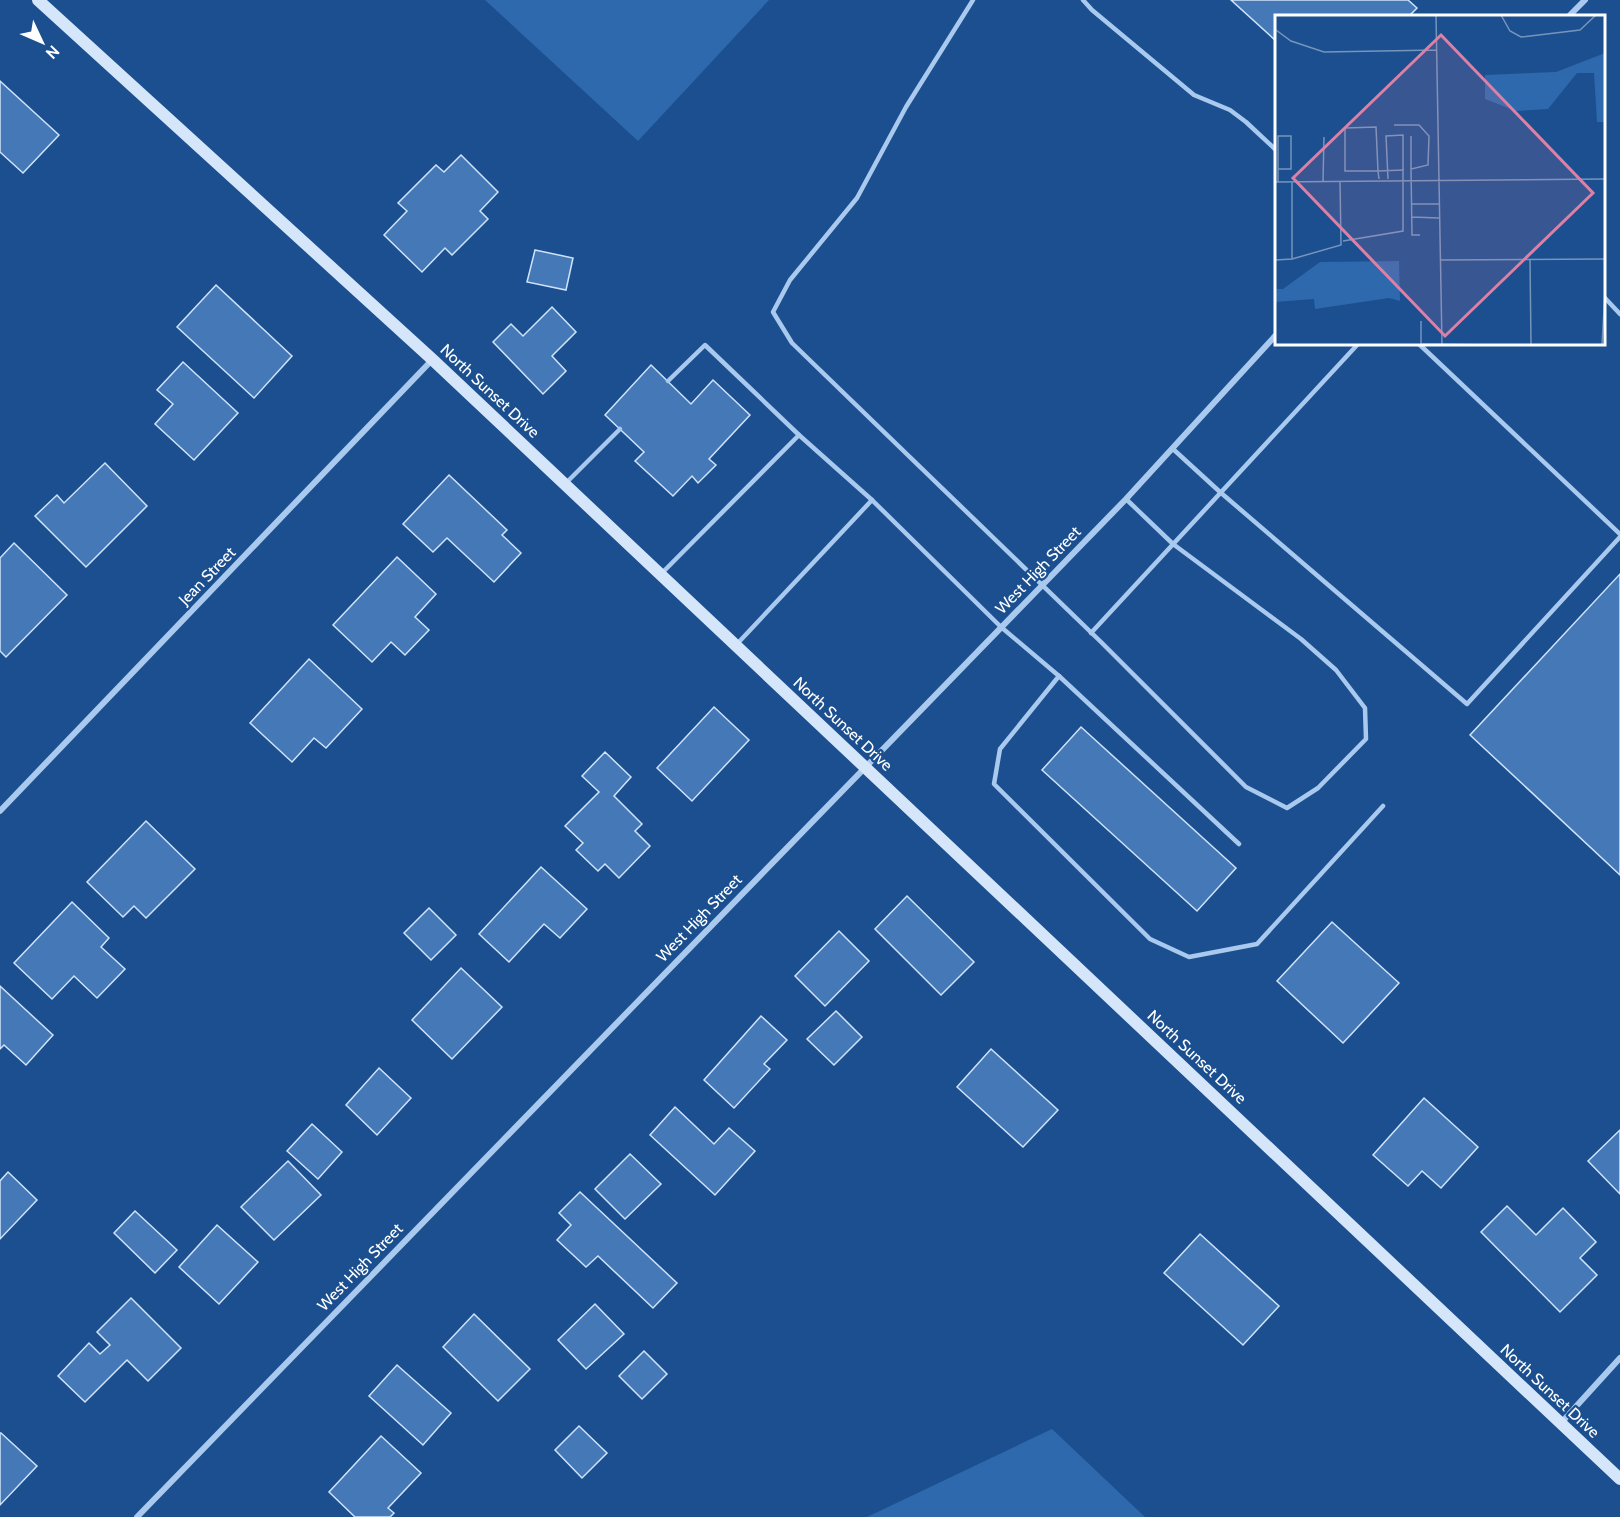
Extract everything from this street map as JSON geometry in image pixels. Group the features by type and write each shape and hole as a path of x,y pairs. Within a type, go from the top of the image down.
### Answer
{"main road":[{"name":"North Sunset Drive","path":"38,0 433,360 1620,1479"}],"street":[{"path":"1570,15 1585,0"},
{"name":"West High Street","path":"137,1517 1126,499 1275,336"},
{"name":"Jean Street","path":"0,811 433,360"},
{"path":"1560,1424 1620,1358"}],"lane":[{"path":"973,0 906,107 857,198 790,280 773,312 792,343 1246,787 1287,808 1318,788 1366,739 1365,708 1336,670 1301,639 1173,544 1126,499"},
{"path":"1083,0 1194,95 1230,110 1275,149"},
{"path":"1605,298 1620,314"},
{"path":"668,381 705,345 872,500 1001,627 1059,676 1239,844"},
{"path":"1091,633 1357,345"},
{"path":"1173,449 1467,704 1620,535 1420,345"},
{"path":"565,484 620,429"},
{"path":"660,574 800,435"},
{"path":"735,646 872,500"},
{"path":"1059,676 1000,749 994,784 1150,939 1189,957 1257,944 1383,806"}],"shaded area":[{"path":"485,0 769,0 638,141"},
{"path":"1052,1429 1145,1517 867,1517"}],"building":[{"path":"1231,0 1408,0 1417,8 1410,15 1275,15 1275,40"},
{"path":"0,81 59,135 23,173 0,152"},
{"path":"461,155 498,192 480,211 488,219 452,255 445,248 422,272 384,235 407,211 398,203 436,165 444,172"},
{"path":"535,250 573,258 566,290 527,282"},
{"path":"216,285 292,356 254,398 177,327"},
{"path":"552,307 576,332 552,356 566,371 543,394 493,342 511,324 523,336"},
{"path":"183,362 238,413 194,460 155,424 173,404 157,390"},
{"path":"651,365 691,404 713,380 750,415 709,459 716,465 698,483 692,476 673,496 635,461 644,452 605,415"},
{"path":"105,463 147,506 86,567 35,516 57,495 64,503"},
{"path":"449,475 507,530 502,535 521,553 494,582 447,538 433,552 403,524"},
{"path":"14,543 67,595 6,657 0,651 0,558"},
{"path":"397,557 436,594 415,617 429,630 405,655 391,642 372,662 333,625"},
{"path":"1620,574 1620,875 1470,735"},
{"path":"309,659 362,709 326,748 314,738 292,762 250,723"},
{"path":"714,707 749,740 692,801 657,768"},
{"path":"1081,727 1236,868 1197,911 1042,770"},
{"path":"605,752 631,777 614,796 642,824 635,831 650,846 619,878 605,864 598,871 576,850 583,843 565,826 599,792 582,776"},
{"path":"146,821 195,869 146,918 134,906 123,917 87,882"},
{"path":"541,867 587,909 560,938 544,924 509,962 479,934"},
{"path":"907,896 974,962 941,995 875,929"},
{"path":"72,902 109,938 101,947 125,969 97,998 74,976 52,999 14,963"},
{"path":"429,908 456,935 431,960 404,933"},
{"path":"1332,922 1399,983 1343,1043 1277,981"},
{"path":"839,931 869,961 825,1006 795,976"},
{"path":"461,968 502,1007 452,1059 412,1020"},
{"path":"0,986 53,1035 26,1065 4,1045 0,1049"},
{"path":"836,1011 862,1037 834,1065 807,1039"},
{"path":"761,1016 787,1040 764,1064 770,1069 734,1108 704,1080"},
{"path":"991,1049 1058,1110 1023,1147 957,1087"},
{"path":"379,1068 411,1098 377,1135 346,1105"},
{"path":"1424,1098 1478,1147 1441,1188 1422,1171 1408,1186 1373,1155"},
{"path":"675,1107 714,1144 729,1128 755,1151 715,1195 650,1135"},
{"path":"312,1124 342,1152 318,1179 287,1151"},
{"path":"1620,1130 1620,1194 1588,1161"},
{"path":"630,1154 661,1184 625,1219 595,1189"},
{"path":"288,1161 321,1195 274,1240 241,1207"},
{"path":"8,1172 37,1200 0,1239 0,1181"},
{"path":"580,1192 677,1283 653,1308 598,1256 586,1267 557,1240 571,1225 559,1213"},
{"path":"1507,1206 1536,1235 1563,1208 1596,1242 1580,1258 1597,1275 1560,1312 1481,1232"},
{"path":"135,1211 177,1250 155,1273 114,1233"},
{"path":"217,1225 258,1262 219,1304 179,1267"},
{"path":"1200,1234 1279,1306 1243,1345 1164,1273"},
{"path":"131,1298 181,1348 148,1381 127,1360 85,1402 58,1376 89,1343 100,1354 110,1345 97,1332"},
{"path":"595,1304 624,1334 586,1369 558,1340"},
{"path":"474,1314 530,1369 498,1401 443,1347"},
{"path":"644,1351 667,1374 642,1399 619,1376"},
{"path":"397,1365 451,1413 423,1445 369,1396"},
{"path":"579,1426 607,1453 582,1478 555,1450"},
{"path":"0,1433 37,1466 0,1505"},
{"path":"381,1436 421,1473 388,1508 394,1513 390,1517 355,1517 329,1492"}]}
